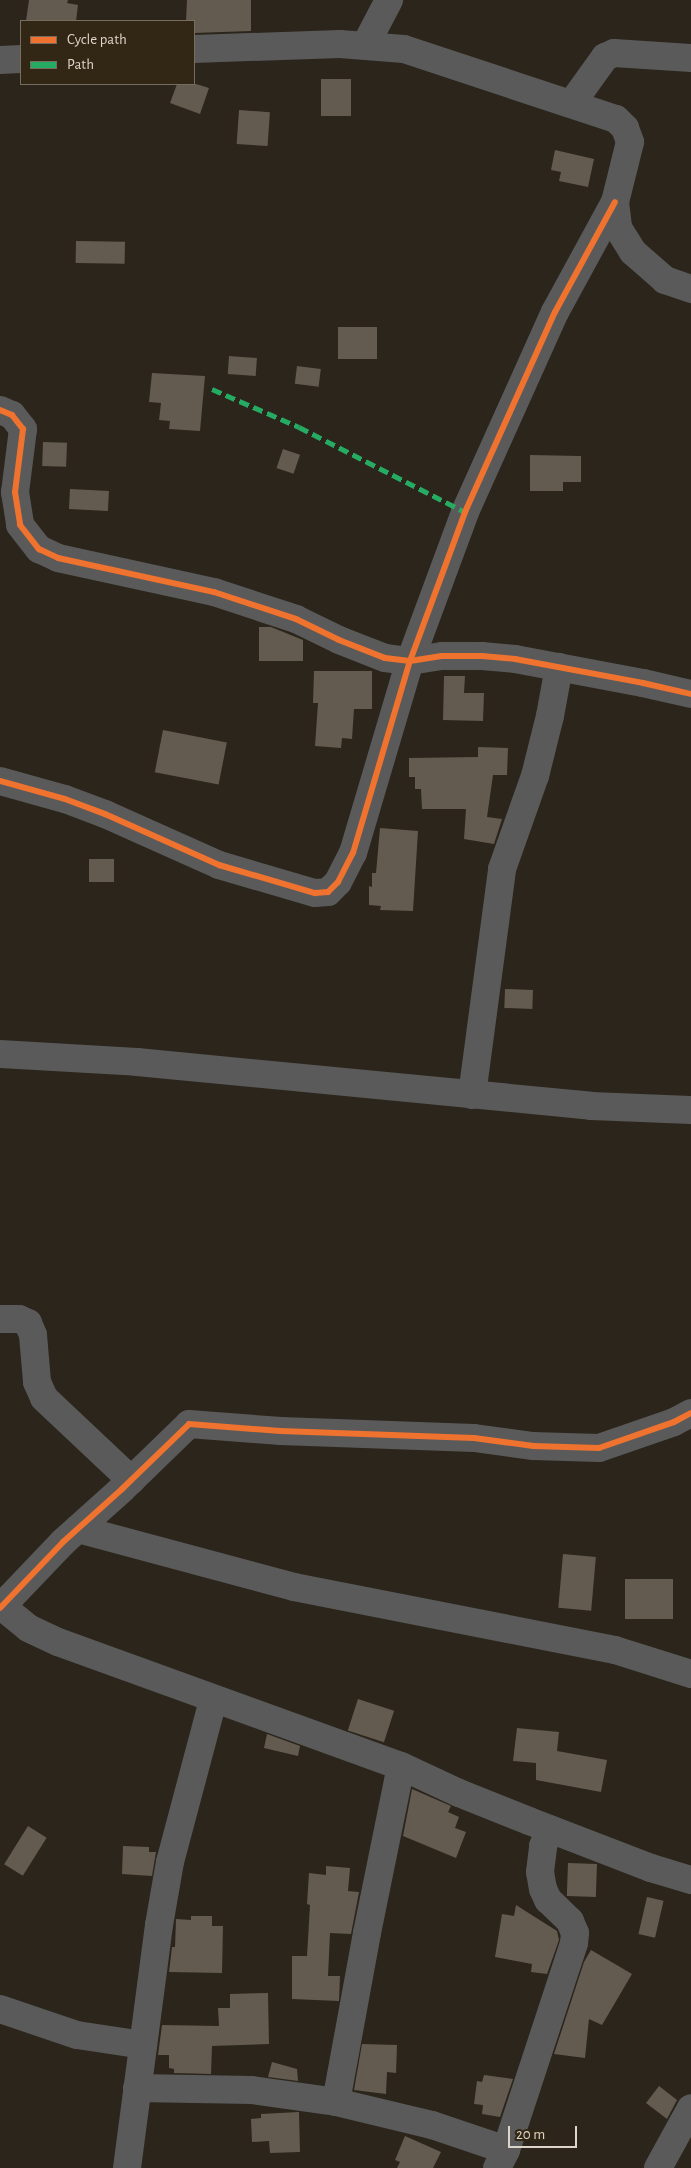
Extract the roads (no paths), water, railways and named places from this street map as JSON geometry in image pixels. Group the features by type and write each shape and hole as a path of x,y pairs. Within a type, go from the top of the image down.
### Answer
{"street":[{"path":"366,44 389,0"},
{"path":"0,781 65,799 105,814 219,865 315,894 328,892 338,882 353,853 410,661 469,503 555,312 615,202 629,154 630,142 625,128 616,119 404,49 366,44 195,49"},
{"path":"572,103 605,57 614,53 691,58"},
{"path":"0,60 20,59"},
{"path":"615,202 618,228 634,252 665,280 691,289"},
{"path":"0,410 12,415 23,429 16,504 20,525 39,549 58,558 214,592 296,619 385,658 410,661 442,656 482,656 643,683 691,694"},
{"path":"472,1095 502,869 535,776 559,668"},
{"path":"0,1054 137,1062 591,1106 691,1110"},
{"path":"0,1319 19,1319 28,1323 33,1335 37,1382 44,1398 132,1480"},
{"path":"691,1413 674,1422 599,1448 533,1446 474,1438 280,1431 189,1424 132,1480 78,1529 0,1607 28,1628 58,1642 214,1700 401,1766 459,1793 550,1829 651,1868 691,1880"},
{"path":"78,1529 294,1587 615,1650 691,1674"},
{"path":"127,2168 159,1925 170,1862 214,1700"},
{"path":"336,2102 367,1933 401,1766"},
{"path":"137,2088 252,2090 336,2102 432,2125 502,2159 574,1943 575,1933 570,1921 548,1900 543,1889 540,1872 543,1846 550,1829"},
{"path":"0,2009 78,2035 143,2045"},
{"path":"658,2168 691,2108"}]}
